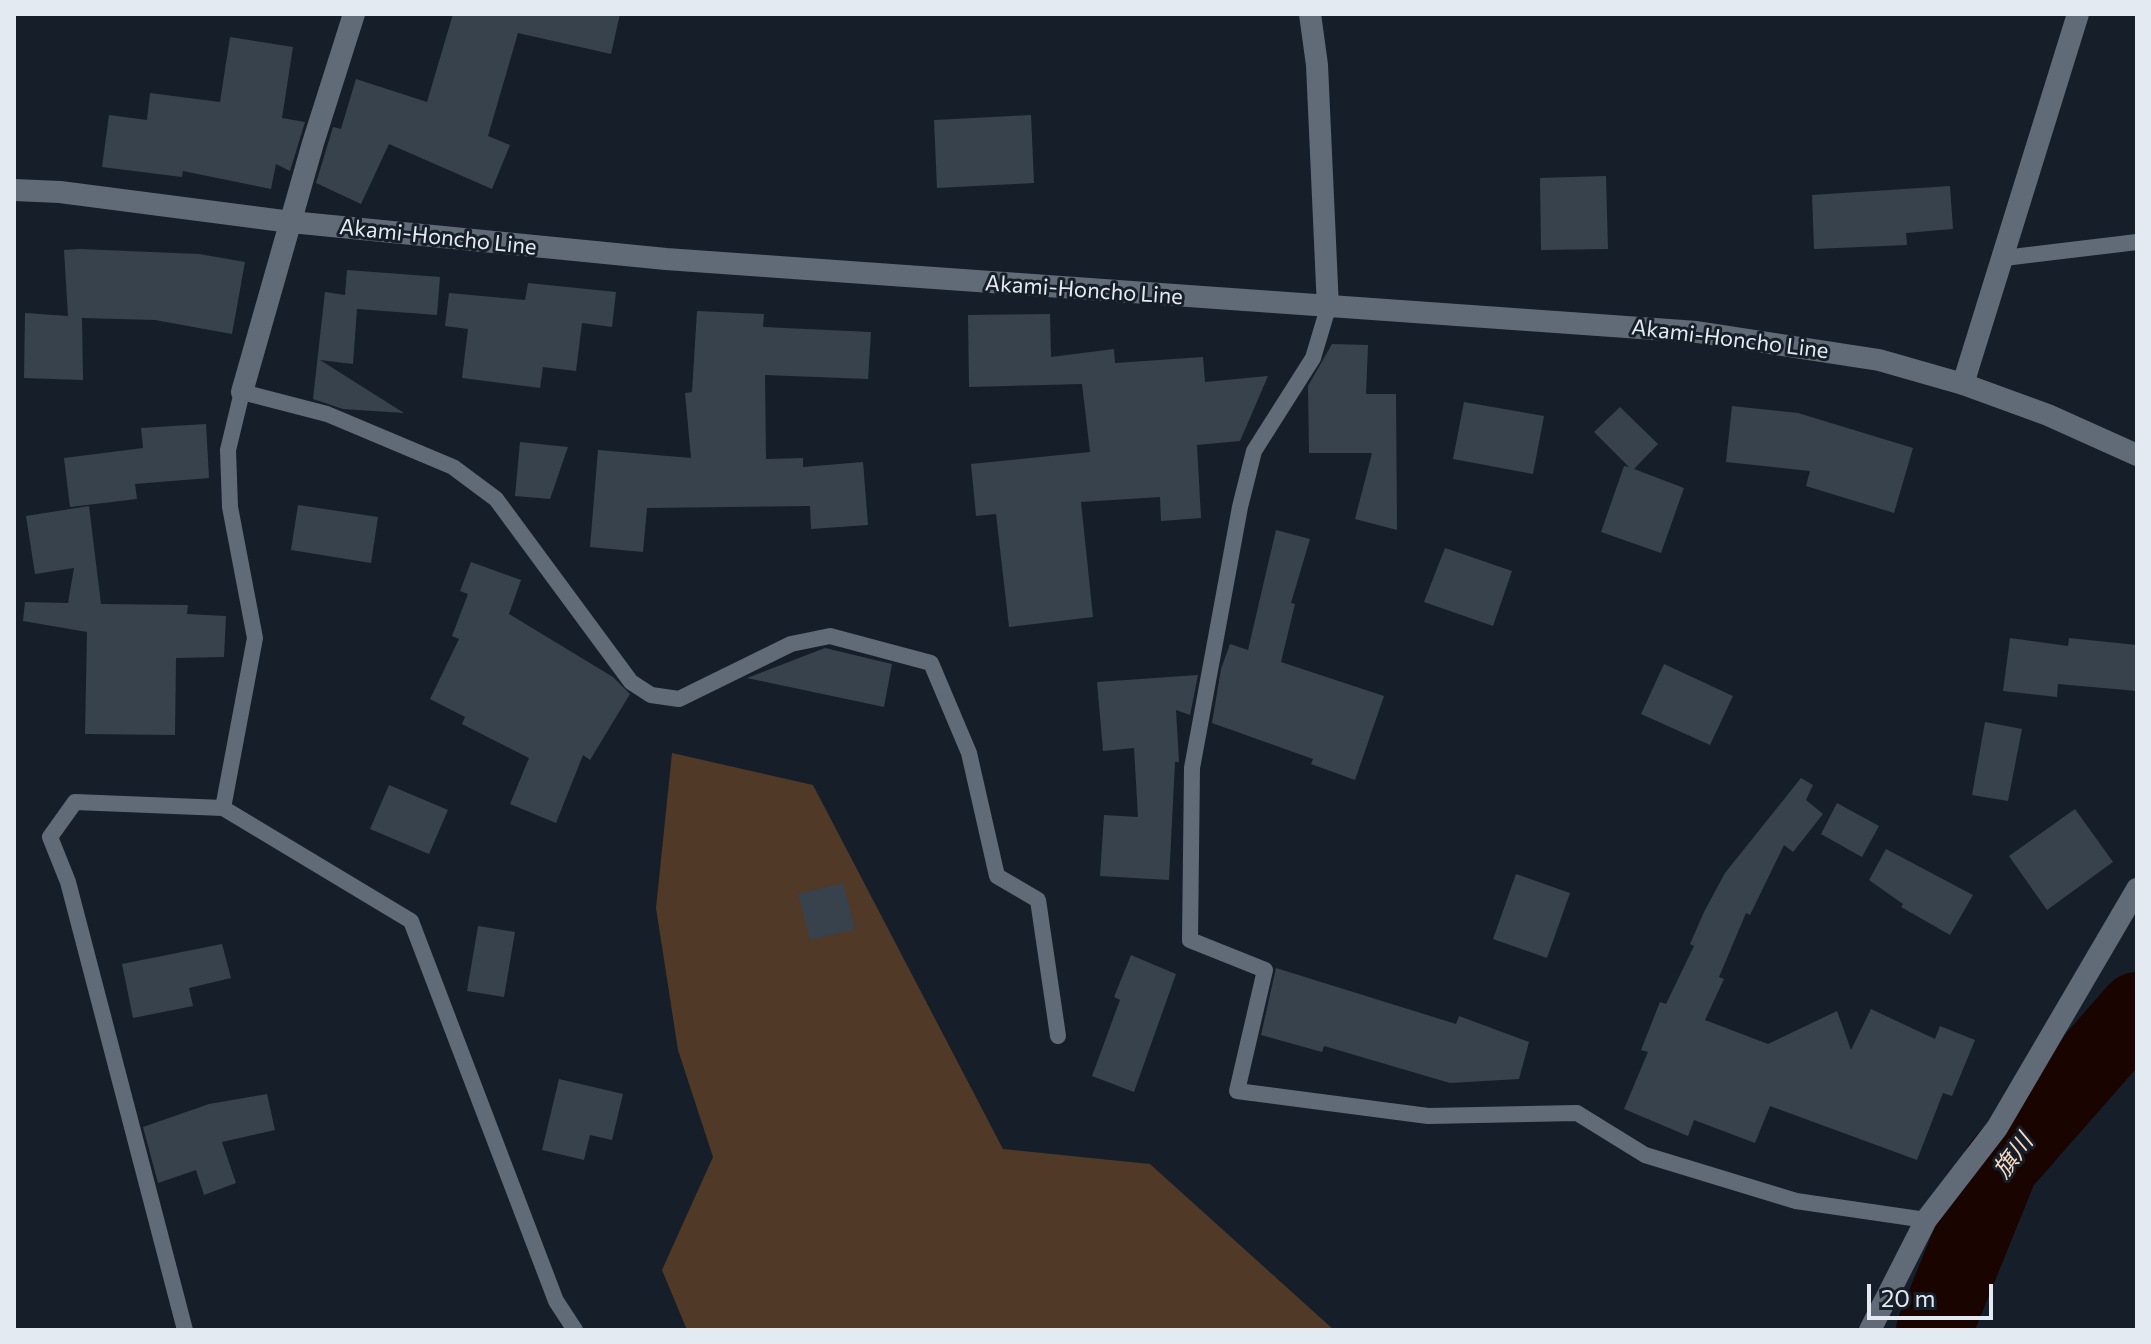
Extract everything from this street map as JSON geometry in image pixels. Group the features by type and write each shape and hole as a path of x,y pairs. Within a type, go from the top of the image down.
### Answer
{"main road":[{"path":"242,392 354,14"},
{"path":"1310,14 1317,65 1328,308"},
{"path":"1963,384 2078,14"},
{"name":"Akami-Honcho Line","path":"14,190 60,192 291,222 666,259 1697,332 1879,360 1963,384 2048,415 2137,455"},
{"path":"1870,1330 1926,1220 1997,1128 2137,889"}],"lane":[{"path":"2004,258 2137,242"},
{"path":"1328,308 1313,358 1254,451 1240,507 1192,768 1190,940 1265,970 1237,1091 1428,1116 1577,1113 1645,1155 1796,1201 1926,1220"},
{"path":"223,808 255,638 230,507 228,450 242,392 327,414 453,467 496,499 631,682 651,695 679,699 791,644 830,636 931,663 969,753 997,876 1038,900 1058,1036"},
{"path":"185,1330 68,882 50,837 75,802 223,808 411,921 556,1301 575,1330"}],"shaded area":[{"path":"672,753 813,785 1003,1149 1150,1164 1334,1330 687,1330 662,1270 713,1157 678,1050 656,908"}],"building":[{"path":"453,14 620,14 611,54 518,33 488,136 510,145 492,189 389,144 361,204 316,183 333,127 341,129 356,79 427,102"},
{"path":"230,37 293,47 282,118 305,122 290,171 276,164 271,189 183,171 182,177 102,167 109,115 147,120 150,93 220,102"},
{"path":"1031,115 1034,183 937,188 934,120"},
{"path":"1606,176 1608,249 1541,250 1540,178"},
{"path":"1950,186 1953,229 1906,233 1907,245 1814,249 1812,195"},
{"path":"64,250 199,254 245,262 232,334 155,320 82,318 83,380 24,378 25,313 68,316"},
{"path":"347,270 440,277 437,315 357,309 353,364 320,360 404,413 343,409 313,399 325,292 345,295"},
{"path":"528,283 616,292 612,327 582,323 576,371 543,367 540,388 462,378 468,329 445,326 449,293 525,300"},
{"path":"697,311 764,314 763,327 871,332 868,379 765,375 766,459 803,458 803,467 863,462 868,525 811,529 810,506 647,508 643,552 590,547 598,450 691,458 685,393 692,392"},
{"path":"1050,314 1051,357 1114,349 1115,363 1203,357 1205,382 1268,376 1240,441 1197,445 1201,518 1161,521 1160,497 1081,502 1093,617 1009,627 996,514 976,516 971,464 1090,452 1082,384 969,387 968,315"},
{"path":"1332,344 1368,345 1366,394 1396,394 1397,530 1355,519 1372,453 1309,453 1308,386"},
{"path":"1464,402 1544,416 1533,474 1453,459"},
{"path":"1732,406 1798,413 1913,448 1894,513 1806,486 1810,471 1726,462"},
{"path":"1620,407 1658,444 1634,469 1684,488 1661,553 1601,532 1624,466 1629,467 1594,432"},
{"path":"206,424 209,478 135,484 137,499 70,507 64,458 143,448 141,428"},
{"path":"520,442 568,447 550,499 515,496"},
{"path":"298,505 378,517 371,563 291,550"},
{"path":"89,506 101,604 188,605 187,614 226,616 224,657 176,658 175,735 85,734 87,632 23,621 25,602 68,603 74,568 35,574 26,516"},
{"path":"1276,530 1310,539 1291,603 1295,604 1281,662 1384,696 1355,780 1311,764 1313,759 1212,723 1221,669 1230,644 1248,650"},
{"path":"1445,548 1512,571 1493,626 1424,602"},
{"path":"471,562 521,580 509,614 613,677 630,694 590,760 583,755 556,823 510,804 529,758 462,724 465,717 430,699 459,639 452,636 468,594 460,591"},
{"path":"2010,638 2068,646 2069,638 2137,645 2137,691 2058,684 2057,697 2003,691"},
{"path":"825,648 892,664 884,707 747,678"},
{"path":"1664,664 1733,696 1710,745 1641,714"},
{"path":"1198,675 1190,715 1176,710 1179,762 1175,762 1169,880 1100,876 1104,815 1138,817 1134,748 1103,751 1097,682"},
{"path":"1985,722 2022,729 2008,801 1972,795"},
{"path":"1801,778 1813,785 1806,800 1823,814 1793,852 1784,845 1750,915 1746,913 1719,977 1724,979 1705,1020 1768,1044 1837,1011 1851,1050 1871,1009 1935,1039 1940,1026 1975,1040 1952,1096 1943,1093 1917,1160 1770,1106 1755,1143 1694,1120 1688,1136 1624,1109 1648,1052 1641,1050 1660,1002 1666,1004 1694,946 1690,944 1704,912 1725,873"},
{"path":"389,785 448,810 429,854 370,829"},
{"path":"1837,803 1879,826 1862,857 1821,834"},
{"path":"2075,809 2113,862 2047,910 2009,856"},
{"path":"1886,849 1973,895 1950,935 1901,907 1903,904 1869,880"},
{"path":"1516,874 1570,893 1547,958 1493,939"},
{"path":"843,883 855,929 810,940 798,894"},
{"path":"478,926 515,932 504,997 467,991"},
{"path":"222,944 231,978 189,988 193,1006 133,1018 122,964"},
{"path":"1131,955 1176,974 1134,1092 1092,1076 1120,1000 1114,997"},
{"path":"1276,968 1456,1024 1459,1016 1529,1042 1519,1079 1450,1083 1324,1046 1322,1052 1261,1035"},
{"path":"559,1079 623,1094 612,1140 590,1135 584,1160 542,1150"},
{"path":"267,1094 275,1130 222,1142 236,1183 204,1195 196,1170 158,1183 143,1127 209,1104"}],"waterway":[{"name":"旗川","path":"1934,1330 2001,1165 2137,1010"}]}
